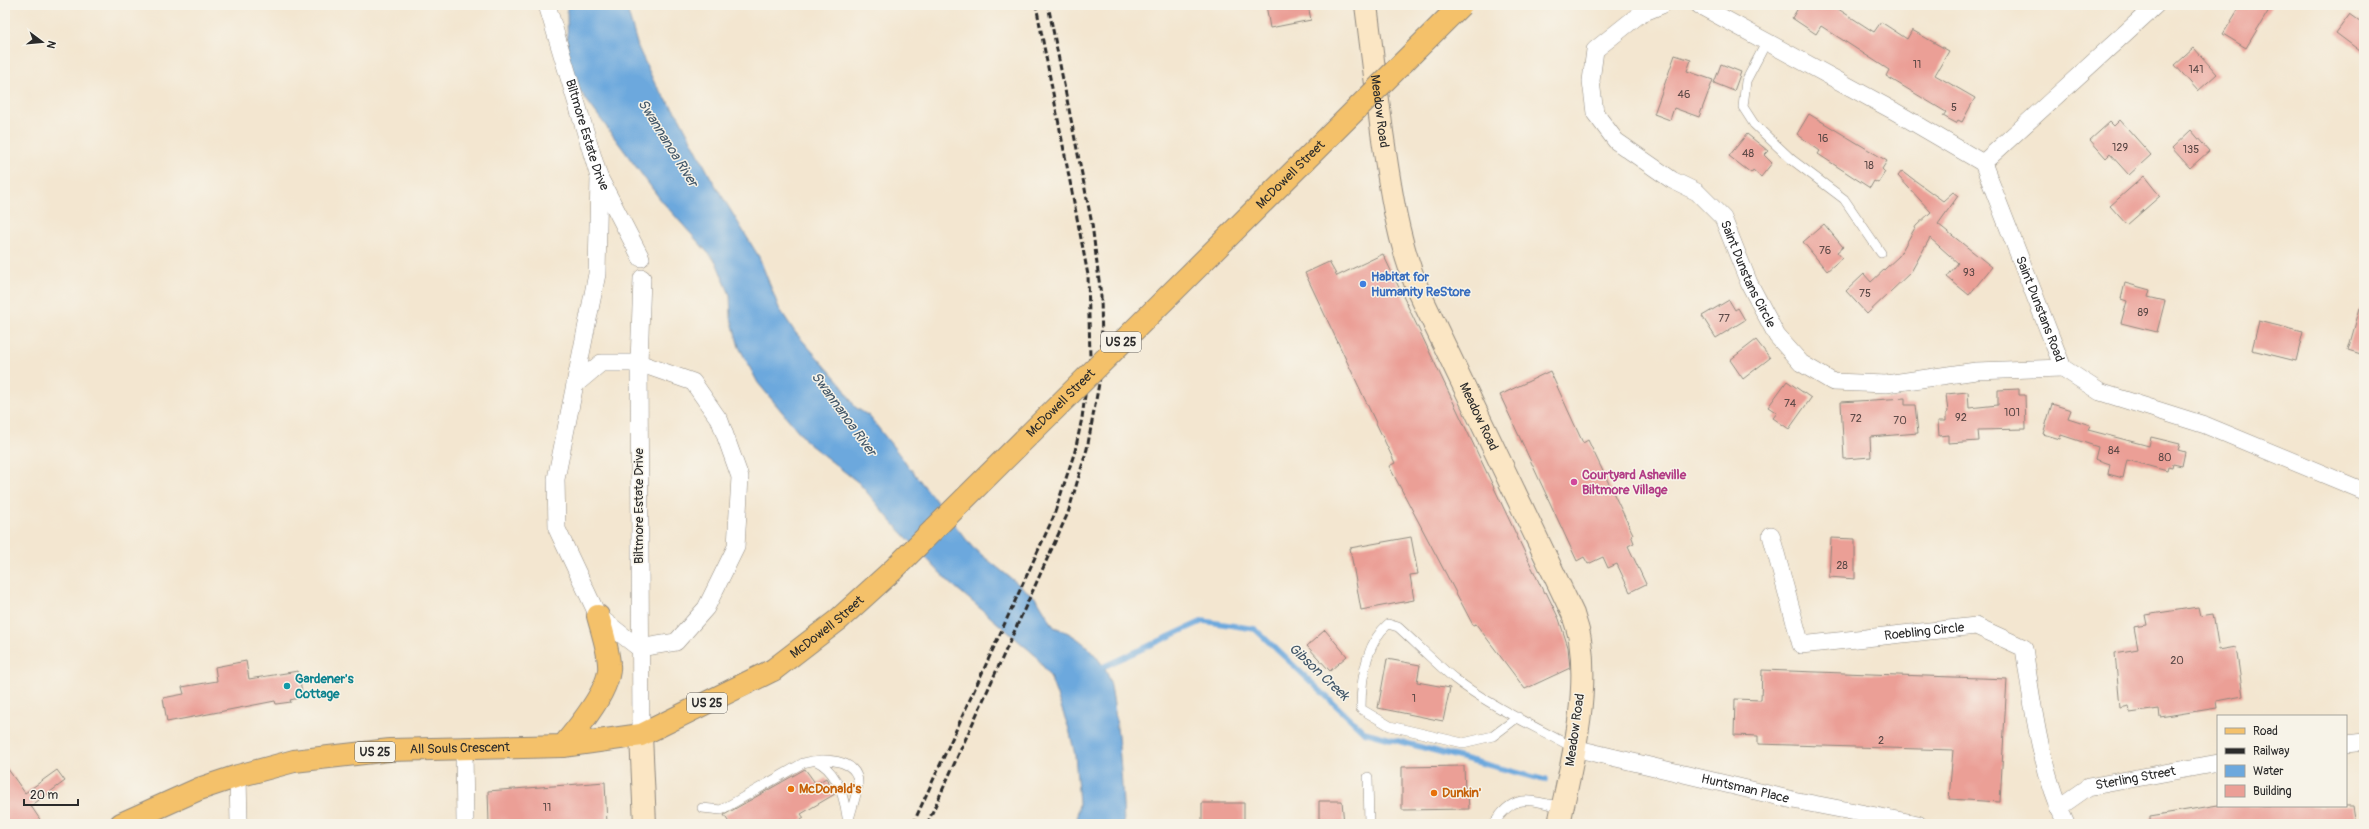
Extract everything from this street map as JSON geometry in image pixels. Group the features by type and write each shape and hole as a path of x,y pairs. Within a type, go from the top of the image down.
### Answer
{"main road":[{"name":"Meadow Road","path":"1366,5 1396,225 1406,260 1418,290 1573,614 1580,640 1582,669 1574,748 1561,816"},
{"name":"McDowell Street","path":"641,735 773,670 838,620 894,570 1461,5"},
{"path":"563,746 587,718 606,682 610,665 598,616"},
{"path":"641,735 645,824"},
{"name":"All Souls Crescent","path":"126,823 192,792 238,776 294,761 390,750 563,746 641,735"}],"street":[{"name":"Biltmore Estate Drive","path":"547,5 599,177 641,258"},
{"name":"Saint Dunstans Circle","path":"1662,5 1640,14 1595,50 1591,81 1595,113 1616,141 1672,180 1697,192 1723,218 1749,283 1777,336 1801,363 1832,382 1886,384 1976,371 2063,368"},
{"path":"1700,5 1767,41 1983,163 2156,5"},
{"name":"Saint Dunstans Road","path":"1983,163 2063,368 2100,392 2205,425 2364,491"},
{"path":"575,385 601,363 639,363 693,382 720,422 740,477 736,547 706,608 676,642 639,648 598,616 557,529 556,479 575,385 598,274 599,177"},
{"name":"Biltmore Estate Drive","path":"641,735 639,648 639,363 642,278"},
{"name":"Roebling Circle","path":"1771,535 1801,645 1976,626 2024,648 2039,745 2058,808 2066,824"},
{"path":"2347,744 2364,742"},
{"name":"Huntsman Place","path":"1574,748 1792,800 1918,824"},
{"path":"464,749 465,824"},
{"name":"Sterling Street","path":"2058,808 2088,787 2217,763"},
{"path":"238,776 239,824"}],"lane":[{"path":"1767,41 1746,81 1743,107 1754,124 1791,158 1844,200 1881,253"},
{"path":"1518,717 1494,736 1463,742 1390,726 1362,709 1362,678 1377,633 1388,624 1398,627 1455,679 1518,717 1574,748"},
{"path":"814,760 824,764 841,792 848,824"},
{"path":"702,808 721,810 802,763 814,760 835,761 850,767 856,775 858,785 848,824"},
{"path":"1368,777 1369,824"},
{"path":"1494,824 1503,808 1522,800 1561,816"}],"water":[{"name":"Swannanoa River","path":"567,5 626,5 638,47 655,84 679,117 711,178 759,257 779,308 795,332 841,384 855,407 869,416 973,548 1037,599 1054,627 1077,638 1095,655 1105,669 1111,686 1116,720 1122,779 1124,824 1080,824 1077,816 1079,803 1075,755 1069,729 1050,676 1035,655 948,581 892,522 859,483 809,444 758,383 739,347 731,318 730,295 716,262 660,199 568,75"}],"building":[{"path":"1266,5 1308,5 1311,20 1270,28"},
{"path":"1800,5 1832,5 1874,32 1881,22 1907,39 1912,30 1949,51 1935,75 1975,98 1962,122 1958,120 1956,123 1943,116 1946,112 1886,76 1889,70 1821,26 1816,34 1792,18"},
{"path":"2241,5 2272,5 2246,48 2223,34"},
{"path":"2350,14 2364,24 2364,54 2336,33"},
{"path":"2194,48 2217,74 2198,91 2175,65"},
{"path":"1675,55 1691,60 1687,71 1713,80 1699,117 1674,108 1670,120 1654,114"},
{"path":"1721,64 1741,72 1734,91 1714,83"},
{"path":"1809,114 1887,161 1882,169 1885,172 1878,183 1874,181 1870,188 1818,154 1820,151 1797,134"},
{"path":"2120,120 2151,155 2129,175 2110,154 2106,158 2090,140 2110,122 2114,126"},
{"path":"2191,130 2209,151 2190,168 2172,148"},
{"path":"1747,134 1768,151 1764,155 1772,163 1761,177 1753,170 1751,173 1729,156"},
{"path":"1902,171 1943,201 1953,192 1958,196 1938,224 1992,267 1969,295 1947,277 1958,263 1930,238 1911,272 1867,314 1846,291 1864,274 1871,282 1899,256 1916,226 1931,212 1898,176"},
{"path":"2144,176 2160,196 2127,225 2110,206"},
{"path":"1824,224 1843,247 1837,252 1842,258 1827,271 1803,242"},
{"path":"1383,254 1544,593 1546,592 1559,619 1568,647 1570,668 1525,689 1476,624 1473,625 1389,466 1395,463 1305,273 1329,262 1337,276"},
{"path":"2125,283 2150,290 2148,297 2165,301 2157,332 2121,323 2127,301 2121,299"},
{"path":"1729,300 1735,310 1738,308 1745,320 1716,338 1702,316"},
{"path":"2360,308 2364,308 2364,355 2348,350"},
{"path":"2259,321 2303,332 2296,361 2252,350"},
{"path":"1756,340 1770,358 1743,379 1730,360"},
{"name":"Courtyard Asheville Biltmore Village","path":"1550,371 1583,443 1588,440 1633,534 1631,535 1634,543 1628,546 1646,584 1630,592 1617,564 1608,568 1603,557 1588,564 1584,557 1577,561 1500,395"},
{"path":"1787,381 1811,398 1789,429 1773,418 1777,413 1768,407"},
{"path":"2019,389 2019,395 2025,395 2026,429 1978,430 1979,441 1948,443 1948,435 1939,436 1938,421 1946,421 1946,413 1948,412 1946,394 1968,392 1969,408 1998,405 1998,390"},
{"path":"1905,398 1905,405 1915,405 1918,433 1870,437 1871,457 1844,459 1841,402"},
{"path":"2052,404 2071,410 2068,418 2090,425 2088,430 2149,446 2151,437 2180,444 2178,450 2185,452 2182,466 2173,464 2172,468 2168,467 2167,471 2127,460 2123,478 2108,474 2110,464 2095,459 2098,447 2061,435 2060,439 2043,434"},
{"path":"1411,537 1418,574 1410,575 1414,600 1361,610 1350,548"},
{"path":"1831,538 1855,539 1855,579 1829,577"},
{"path":"2198,607 2200,616 2213,614 2219,650 2236,647 2243,696 2216,701 2217,708 2160,717 2159,709 2130,713 2129,706 2120,708 2115,653 2138,649 2134,627 2147,625 2145,615"},
{"path":"1325,630 1347,656 1330,671 1307,646"},
{"path":"1387,659 1420,665 1417,682 1450,688 1443,721 1378,708"},
{"path":"246,661 249,679 298,671 303,697 290,700 291,702 276,704 275,701 167,722 163,698 184,694 182,687 217,681 215,667"},
{"path":"1762,670 2007,679 2000,802 1949,799 1953,750 1758,744 1758,736 1734,735 1735,699 1761,700"},
{"path":"5,765 25,793 57,770 65,781 31,806 43,824 5,824"},
{"path":"1464,766 1465,792 1468,792 1469,809 1402,810 1402,767"},
{"name":"McDonald's","path":"805,769 816,784 826,778 835,794 801,814 804,818 795,824 730,824 724,815"},
{"path":"605,782 607,824 489,824 488,791"},
{"path":"1319,801 1342,801 1344,824 1319,824"},
{"path":"1202,803 1244,803 1244,824 1202,824"},
{"path":"2217,805 2217,807 2353,806 2356,824 2150,824 2150,816"}],"waterway":[{"name":"Gibson Creek","path":"1096,670 1203,621 1255,629 1364,732 1545,780"}],"railway":[{"path":"913,824 1053,518 1075,451 1082,418 1090,358 1088,275 1036,5"},
{"path":"927,824 1068,513 1087,449 1100,378 1102,347 1101,296 1092,224 1048,5"}],"place":[{"name":"Habitat for Humanity ReStore","path":"1363,284"},
{"name":"Courtyard Asheville Biltmore Village","path":"1574,482"},
{"name":"Gardener's Cottage","path":"287,686"},
{"name":"McDonald's","path":"791,789"},
{"name":"Dunkin'","path":"1434,793"}]}
